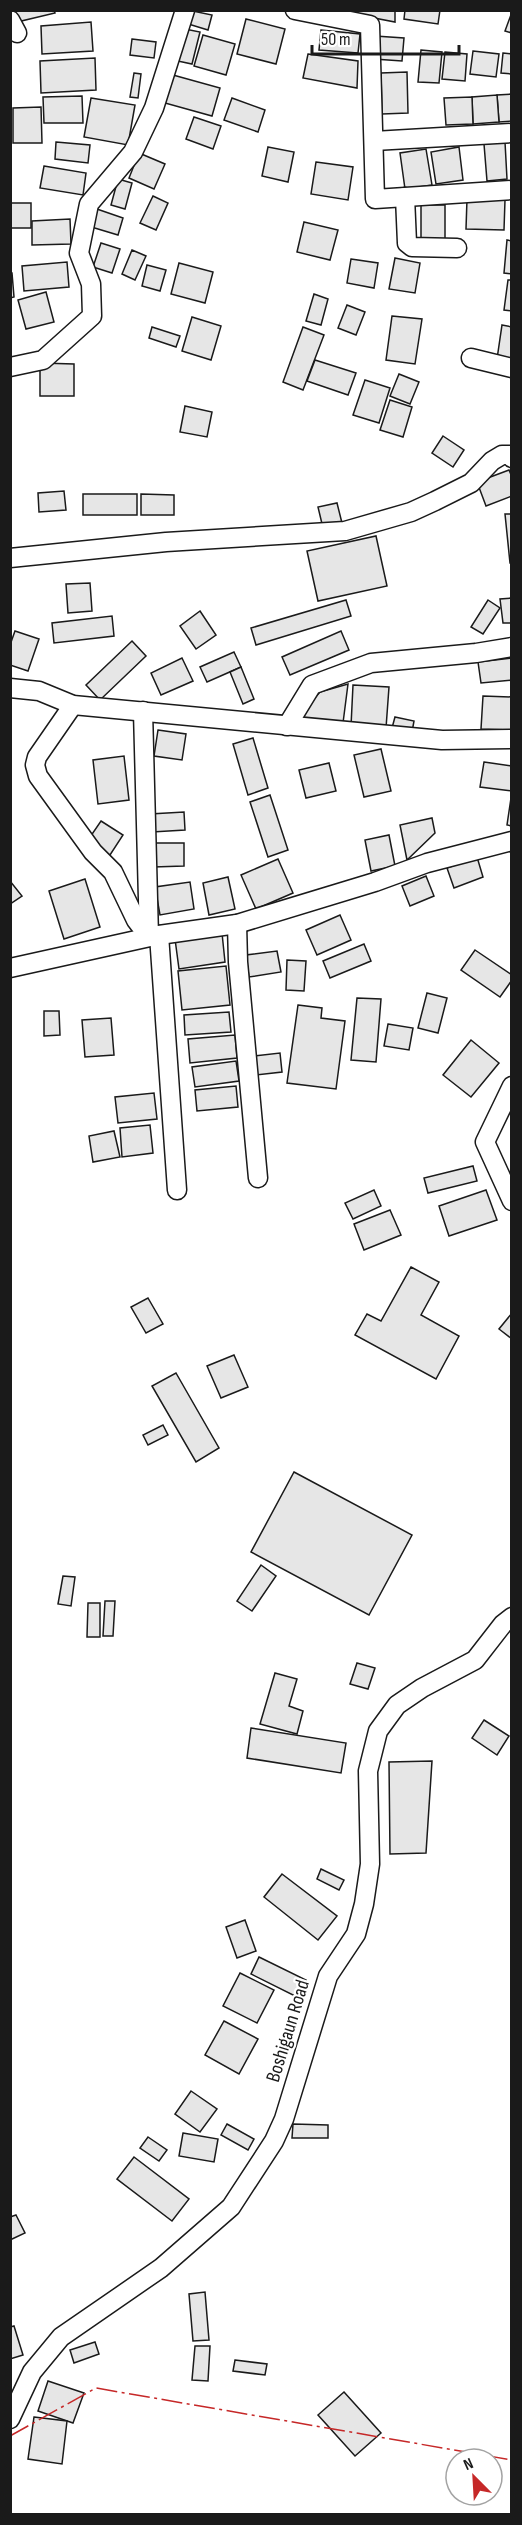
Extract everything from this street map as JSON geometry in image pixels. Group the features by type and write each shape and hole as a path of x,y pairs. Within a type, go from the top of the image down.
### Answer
{"street":[{"path":"10,368 43,360 92,315 91,284 79,253 89,204 133,152 154,108 185,10"},
{"path":"295,10 370,24 375,199 512,190"},
{"path":"374,141 512,133"},
{"path":"405,196 407,243 412,246 457,248"},
{"path":"471,358 512,368"},
{"path":"10,558 166,542 345,531 411,512 471,483 492,461 502,455 510,455 512,458"},
{"path":"287,726 312,685 371,663 476,653 512,647"},
{"path":"10,688 39,691 73,705 442,740 512,739"},
{"path":"73,705 37,758 35,765 39,777 93,852 113,872 136,920 154,936"},
{"path":"143,711 154,936 177,1190"},
{"path":"10,968 154,936 237,924 375,882 427,863 512,842"},
{"path":"237,924 246,1062 258,1178"},
{"path":"512,1086 484,1142 512,1201"},
{"name":"Boshigaun Road","path":"10,2419 32,2372 61,2337 161,2268 231,2207 274,2140 284,2119 328,1976 356,1934 370,1864 368,1771 378,1731 397,1705 422,1688 475,1660 503,1623 512,1617"}],"building":[{"path":"14,10 54,10 55,13 17,22"},
{"path":"188,10 212,15 208,30 185,23"},
{"path":"333,10 395,10 395,22"},
{"path":"405,10 440,10 438,24 404,19"},
{"path":"512,12 512,33 505,31"},
{"path":"246,19 285,29 276,64 237,54"},
{"path":"91,22 93,51 42,54 41,26"},
{"path":"180,28 200,32 192,64 173,60"},
{"path":"321,30 360,34 358,53 319,50"},
{"path":"203,35 235,44 226,75 194,66"},
{"path":"375,36 404,38 402,61 374,59"},
{"path":"132,39 156,42 154,58 130,55"},
{"path":"421,50 442,52 439,83 418,82"},
{"path":"473,51 499,54 496,77 470,74"},
{"path":"445,52 467,54 465,81 442,79"},
{"path":"503,53 512,54 512,74 501,73"},
{"path":"308,54 358,61 357,88 303,78"},
{"path":"95,58 96,90 41,93 40,61"},
{"path":"407,72 408,113 382,114 381,73"},
{"path":"134,73 141,74 138,98 130,97"},
{"path":"173,75 220,88 212,116 165,103"},
{"path":"512,94 512,121 499,122 497,95"},
{"path":"497,95 499,122 473,124 472,97"},
{"path":"82,96 83,123 44,123 43,97"},
{"path":"472,97 473,124 446,125 444,98"},
{"path":"91,98 135,105 128,145 84,137"},
{"path":"232,98 265,110 258,132 224,120"},
{"path":"41,107 42,143 13,143 13,108"},
{"path":"194,117 221,126 213,149 186,139"},
{"path":"56,142 90,145 88,163 55,159"},
{"path":"505,142 507,179 487,181 484,144"},
{"path":"268,147 294,152 288,182 262,176"},
{"path":"459,147 463,180 436,184 431,152"},
{"path":"426,149 432,185 405,189 400,153"},
{"path":"139,153 165,164 154,189 129,178"},
{"path":"316,162 353,167 348,200 311,194"},
{"path":"44,166 86,173 83,195 40,188"},
{"path":"118,179 132,183 125,209 111,205"},
{"path":"153,196 168,203 156,230 140,223"},
{"path":"467,199 505,200 504,230 466,229"},
{"path":"10,203 31,203 31,228 10,228"},
{"path":"421,205 445,205 445,242 421,242"},
{"path":"94,208 123,218 118,235 88,226"},
{"path":"70,219 71,244 32,245 32,221"},
{"path":"304,222 338,230 330,260 297,252"},
{"path":"507,240 512,241 512,274 504,273"},
{"path":"101,243 120,249 112,273 93,267"},
{"path":"132,250 146,256 135,280 122,274"},
{"path":"395,258 420,263 415,293 389,289"},
{"path":"351,259 378,263 374,288 347,283"},
{"path":"67,262 69,287 24,291 22,266"},
{"path":"179,263 213,272 205,303 171,294"},
{"path":"147,265 166,270 160,291 142,286"},
{"path":"10,273 12,273 14,297 10,298"},
{"path":"508,280 512,280 512,311 504,310"},
{"path":"46,292 54,322 26,329 18,300"},
{"path":"314,294 328,299 321,325 306,321"},
{"path":"347,305 365,312 356,335 338,328"},
{"path":"392,316 422,319 415,364 386,360"},
{"path":"192,317 221,326 211,360 182,351"},
{"path":"502,325 512,327 512,361 497,359"},
{"path":"152,327 180,336 176,347 149,338"},
{"path":"303,327 324,335 303,390 283,382"},
{"path":"315,360 356,373 348,395 307,381"},
{"path":"40,363 74,364 74,396 40,396"},
{"path":"399,374 419,382 410,404 390,396"},
{"path":"365,380 390,388 379,423 353,415"},
{"path":"390,400 412,407 403,437 380,430"},
{"path":"185,406 212,412 207,437 180,432"},
{"path":"443,436 464,450 453,467 432,453"},
{"path":"509,470 512,477 512,496 486,506 477,482"},
{"path":"64,491 66,510 39,512 38,493"},
{"path":"83,494 137,494 137,515 83,515"},
{"path":"141,494 174,495 174,515 141,515"},
{"path":"337,503 342,523 323,528 318,507"},
{"path":"505,514 512,514 512,563 510,563"},
{"path":"376,536 387,586 318,601 307,551"},
{"path":"90,583 92,611 68,613 66,584"},
{"path":"512,598 512,623 503,623 500,599"},
{"path":"346,600 351,616 256,645 251,628"},
{"path":"488,600 500,608 483,634 471,627"},
{"path":"200,611 216,635 196,649 180,626"},
{"path":"112,616 114,636 54,643 52,623"},
{"path":"15,631 39,639 28,671 10,665 10,645"},
{"path":"341,631 349,650 290,675 282,657"},
{"path":"132,641 146,656 100,700 86,685"},
{"path":"234,652 241,667 207,682 200,667"},
{"path":"182,658 193,681 161,695 151,673"},
{"path":"512,658 512,680 481,683 478,662"},
{"path":"241,667 254,699 243,704 230,672"},
{"path":"348,684 343,723 298,717 320,692"},
{"path":"353,685 389,687 386,728 351,726"},
{"path":"483,696 512,697 512,730 481,729"},
{"path":"395,717 414,721 412,732 392,728"},
{"path":"158,730 186,734 182,760 154,756"},
{"path":"253,738 268,788 248,795 233,744"},
{"path":"381,749 391,791 364,797 354,755"},
{"path":"124,756 129,800 98,804 93,760"},
{"path":"484,762 512,766 512,791 480,787"},
{"path":"329,763 336,791 306,798 299,770"},
{"path":"270,795 288,850 268,857 250,802"},
{"path":"512,798 512,826 507,825"},
{"path":"184,812 185,830 152,832 150,814"},
{"path":"432,818 435,833 407,860 400,825"},
{"path":"101,821 123,835 110,855 88,840"},
{"path":"389,835 395,866 371,871 365,840"},
{"path":"153,843 184,843 184,866 153,867"},
{"path":"477,857 483,877 454,888 447,868"},
{"path":"278,859 293,893 256,909 241,875"},
{"path":"426,876 434,896 410,906 402,886"},
{"path":"228,877 235,909 209,915 203,883"},
{"path":"85,879 100,927 64,939 49,891"},
{"path":"10,881 22,896 10,904"},
{"path":"190,882 194,909 160,915 155,887"},
{"path":"340,915 351,940 317,955 306,930"},
{"path":"222,933 225,962 179,969 175,939"},
{"path":"364,944 371,961 330,978 323,961"},
{"path":"475,950 512,975 512,980 500,997 461,970"},
{"path":"277,951 281,972 249,977 246,955"},
{"path":"287,960 306,961 304,991 286,990"},
{"path":"226,966 230,1005 182,1010 178,971"},
{"path":"427,993 447,998 438,1033 418,1028"},
{"path":"357,998 381,999 376,1062 351,1060"},
{"path":"298,1005 322,1008 321,1018 345,1021 336,1089 287,1083"},
{"path":"44,1011 59,1011 60,1035 44,1036"},
{"path":"229,1012 231,1032 185,1035 184,1015"},
{"path":"111,1018 114,1055 85,1057 82,1020"},
{"path":"388,1024 413,1028 409,1050 384,1046"},
{"path":"235,1035 237,1058 190,1063 188,1039"},
{"path":"471,1040 499,1063 471,1097 443,1075"},
{"path":"280,1053 282,1072 256,1075 254,1056"},
{"path":"236,1061 239,1081 195,1087 192,1067"},
{"path":"236,1086 238,1107 197,1111 195,1090"},
{"path":"154,1093 157,1119 118,1123 115,1097"},
{"path":"150,1125 153,1153 122,1157 120,1128"},
{"path":"114,1131 120,1157 93,1162 89,1136"},
{"path":"473,1166 477,1181 428,1193 424,1178"},
{"path":"374,1190 381,1206 353,1219 345,1203"},
{"path":"486,1190 497,1220 449,1236 439,1206"},
{"path":"390,1210 401,1235 364,1250 354,1224"},
{"path":"411,1267 439,1282 421,1315 459,1336 436,1379 355,1335 367,1314 381,1321"},
{"path":"148,1298 163,1324 146,1333 131,1307"},
{"path":"512,1313 512,1339 499,1329"},
{"path":"234,1355 248,1387 221,1398 207,1366"},
{"path":"176,1373 219,1448 196,1462 152,1386"},
{"path":"163,1425 168,1435 148,1445 143,1435"},
{"path":"294,1472 412,1535 369,1615 251,1552"},
{"path":"261,1565 276,1576 252,1611 237,1601"},
{"path":"63,1576 75,1577 71,1606 58,1604"},
{"path":"105,1601 115,1601 113,1636 103,1636"},
{"path":"88,1603 100,1603 100,1637 87,1637"},
{"path":"357,1663 375,1668 368,1689 350,1684"},
{"path":"275,1673 297,1679 289,1706 303,1711 297,1734 260,1724"},
{"path":"484,1720 509,1736 497,1755 472,1738"},
{"path":"251,1728 346,1743 341,1773 247,1758"},
{"path":"432,1761 426,1853 390,1854 389,1762"},
{"path":"321,1869 344,1880 339,1890 317,1879"},
{"path":"282,1874 337,1916 318,1940 264,1897"},
{"path":"245,1920 256,1951 237,1958 226,1927"},
{"path":"259,1957 306,1980 297,1997 251,1974"},
{"path":"240,1973 274,1990 257,2023 223,2006"},
{"path":"224,2021 258,2039 239,2074 205,2055"},
{"path":"191,2091 217,2109 200,2132 175,2114"},
{"path":"227,2124 254,2139 248,2150 221,2135"},
{"path":"293,2124 328,2125 328,2138 292,2138"},
{"path":"183,2133 218,2139 214,2162 179,2156"},
{"path":"148,2137 167,2150 159,2161 140,2148"},
{"path":"134,2157 189,2199 172,2221 117,2179"},
{"path":"16,2215 25,2233 10,2240 10,2217"},
{"path":"205,2292 209,2340 193,2341 189,2294"},
{"path":"14,2326 23,2355 10,2359 10,2327"},
{"path":"95,2342 99,2354 74,2363 70,2350"},
{"path":"195,2346 210,2346 208,2381 192,2380"},
{"path":"235,2360 267,2364 265,2375 233,2371"},
{"path":"48,2381 84,2393 73,2423 38,2411"},
{"path":"344,2392 381,2433 355,2456 318,2415"},
{"path":"34,2417 67,2421 62,2464 28,2459"}],"power":[{"path":"10,2436 96,2388 512,2460"}]}
